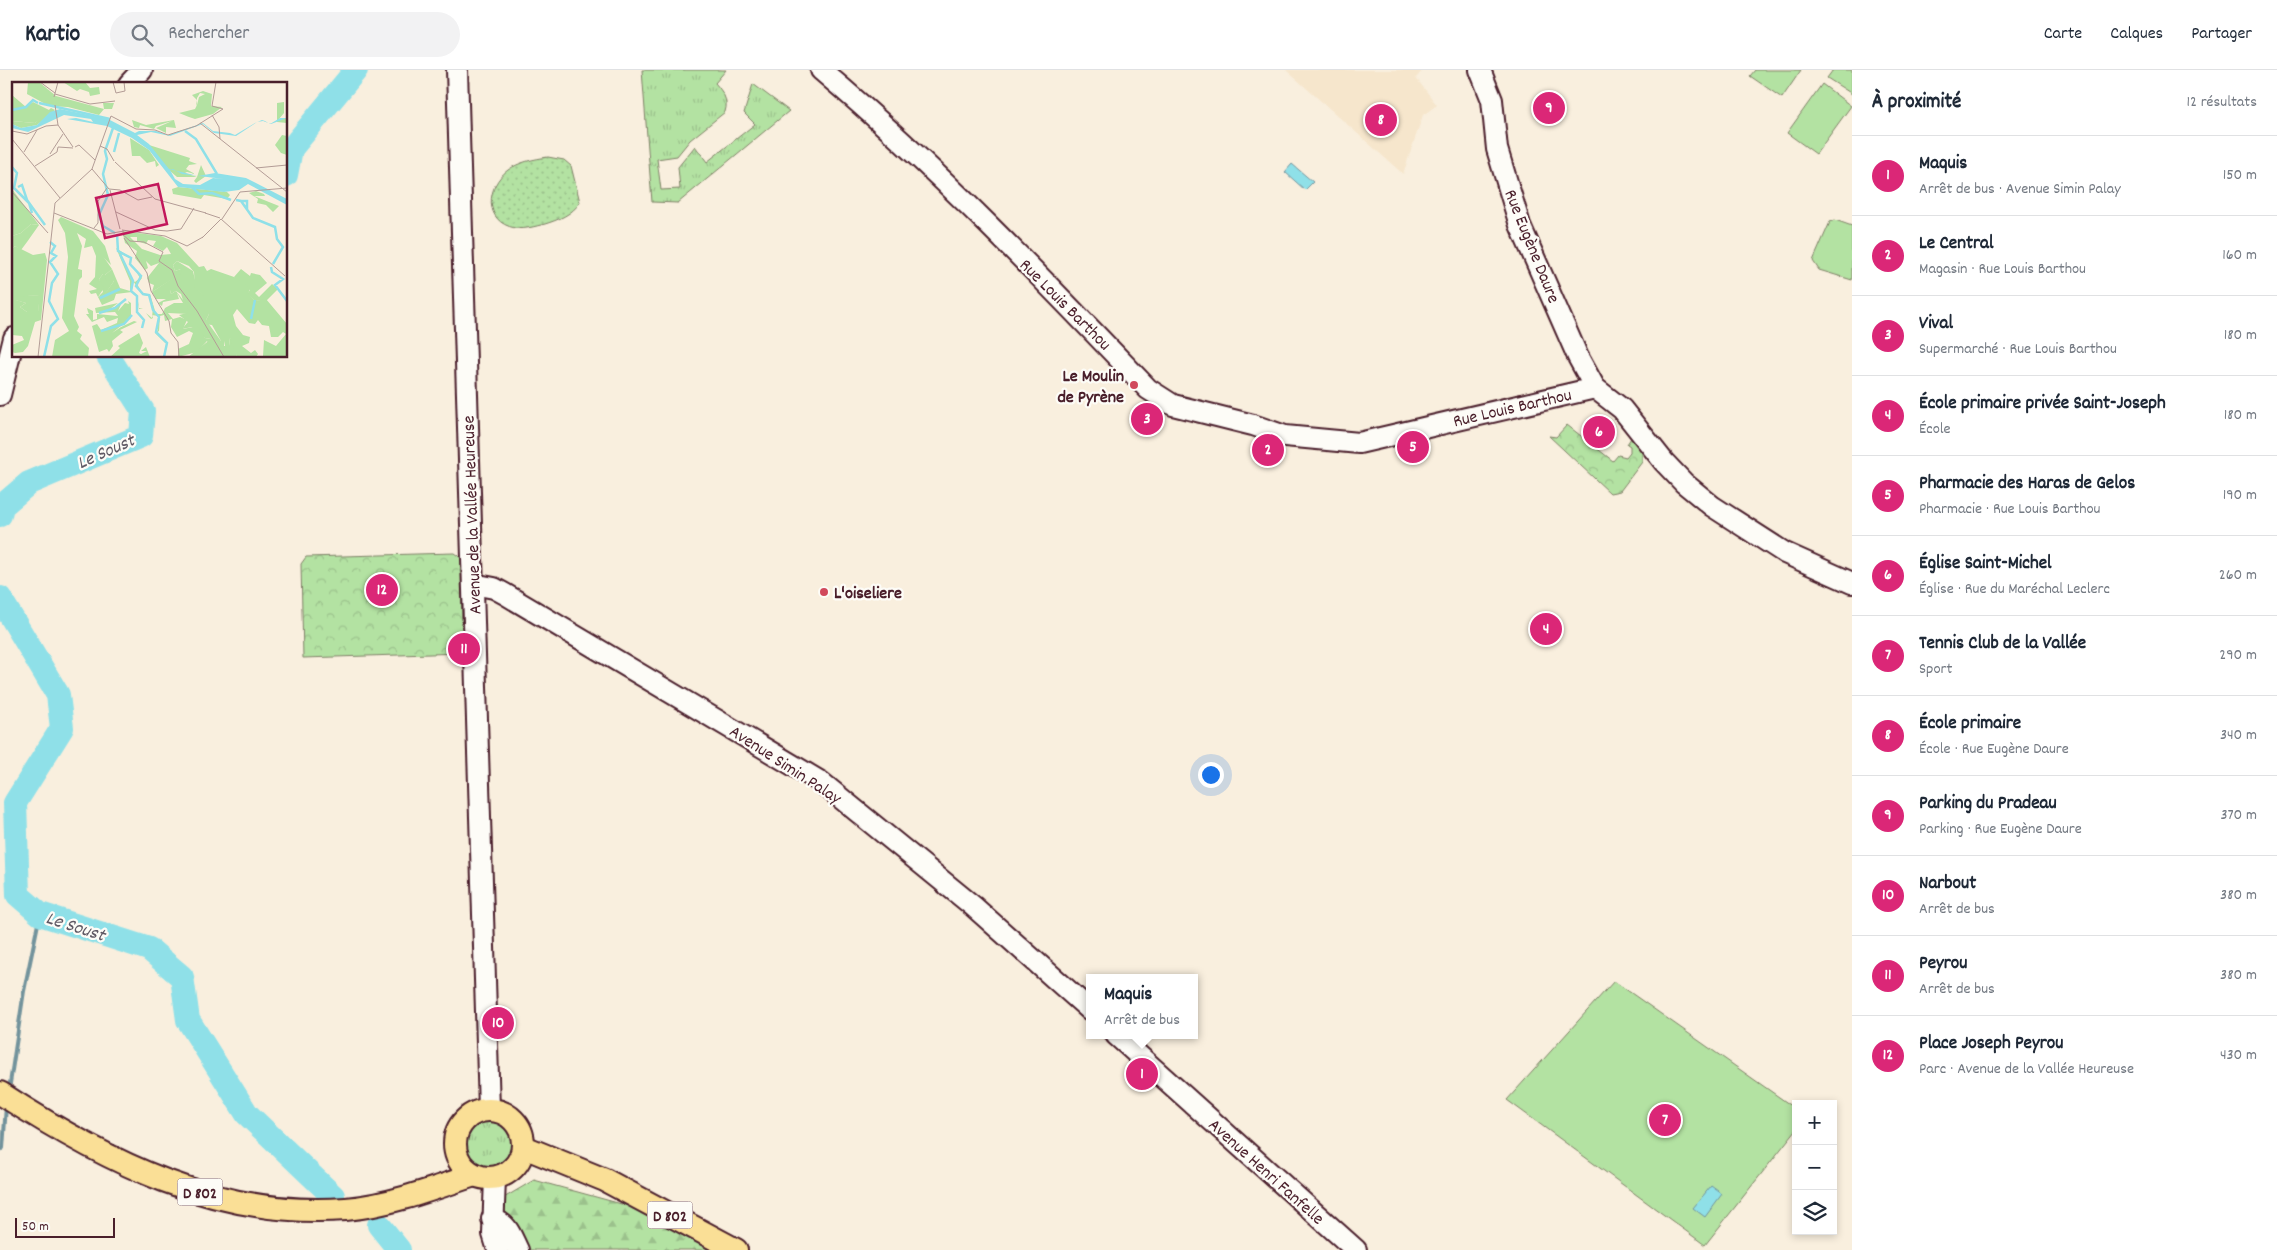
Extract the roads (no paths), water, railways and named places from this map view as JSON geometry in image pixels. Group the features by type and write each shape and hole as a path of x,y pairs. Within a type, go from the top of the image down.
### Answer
{"main road":[{"name":"D 802","path":"8,1098 81,1144 151,1177 211,1196 278,1207 345,1209 378,1204 484,1176"},
{"path":"489,1109 506,1113 520,1128 521,1155 510,1171 484,1176 459,1162 455,1136 465,1118 475,1112 489,1109"},
{"name":"D 802","path":"404,1197 441,1171 456,1152"},
{"name":"D 802","path":"521,1155 604,1180 736,1250"}],"street":[{"path":"130,82 142,70"},
{"name":"Avenue de la Vallée Heureuse","path":"457,70 489,1109"},
{"name":"Rue Louis Barthou","path":"821,70 851,95 981,218 1148,389 1173,405 1253,425 1285,436 1359,443 1594,388"},
{"name":"Rue Eugène Daure","path":"1480,70 1492,100 1498,149 1520,225 1578,357 1594,388"},
{"path":"0,396 12,346"},
{"path":"1594,388 1622,409 1664,462 1684,483 1712,506 1784,553 1852,583"},
{"name":"Avenue Simin Palay","path":"473,584 494,588 505,594 821,782 974,906 1086,1006"},
{"name":"Avenue Henri Fanfelle","path":"1120,1039 1356,1250"},
{"path":"484,1176 493,1234 498,1250"},
{"path":"492,1219 501,1222 509,1231 518,1250"}],"water":[{"path":"1292,164 1313,182 1305,190 1285,172"},
{"path":"1711,1186 1722,1194 1705,1217 1693,1208"}],"waterway":[{"name":"Le Soust","path":"288,165 291,149 356,70"},
{"name":"Le Soust","path":"0,515 2,506 29,483 141,436 143,411 109,358"},
{"name":"Le Soust","path":"0,598 58,695 62,728 15,803 18,895 40,914 149,949 182,977 188,1020 247,1114 333,1196"},
{"path":"9,1090 24,991 40,914"},
{"path":"0,1150 3,1148 6,1106"},
{"name":"Le Soust","path":"379,1225 399,1250"}],"place":[{"name":"Parking du Pradeau","path":"1549,108"},
{"name":"École primaire","path":"1381,120"},
{"name":"Le Moulin de Pyrène","path":"1134,385"},
{"name":"Vival","path":"1147,419"},
{"name":"Église Saint-Michel","path":"1599,432"},
{"name":"Pharmacie des Haras de Gelos","path":"1413,447"},
{"name":"Le Central","path":"1268,450"},
{"name":"Place Joseph Peyrou","path":"382,590"},
{"name":"L'oiseliere","path":"824,592"},
{"name":"École primaire privée Saint-Joseph","path":"1546,629"},
{"name":"Peyrou","path":"464,649"},
{"name":"Narbout","path":"498,1023"},
{"name":"Maquis","path":"1142,1074"},
{"name":"Tennis Club de la Vallée","path":"1665,1120"}]}
